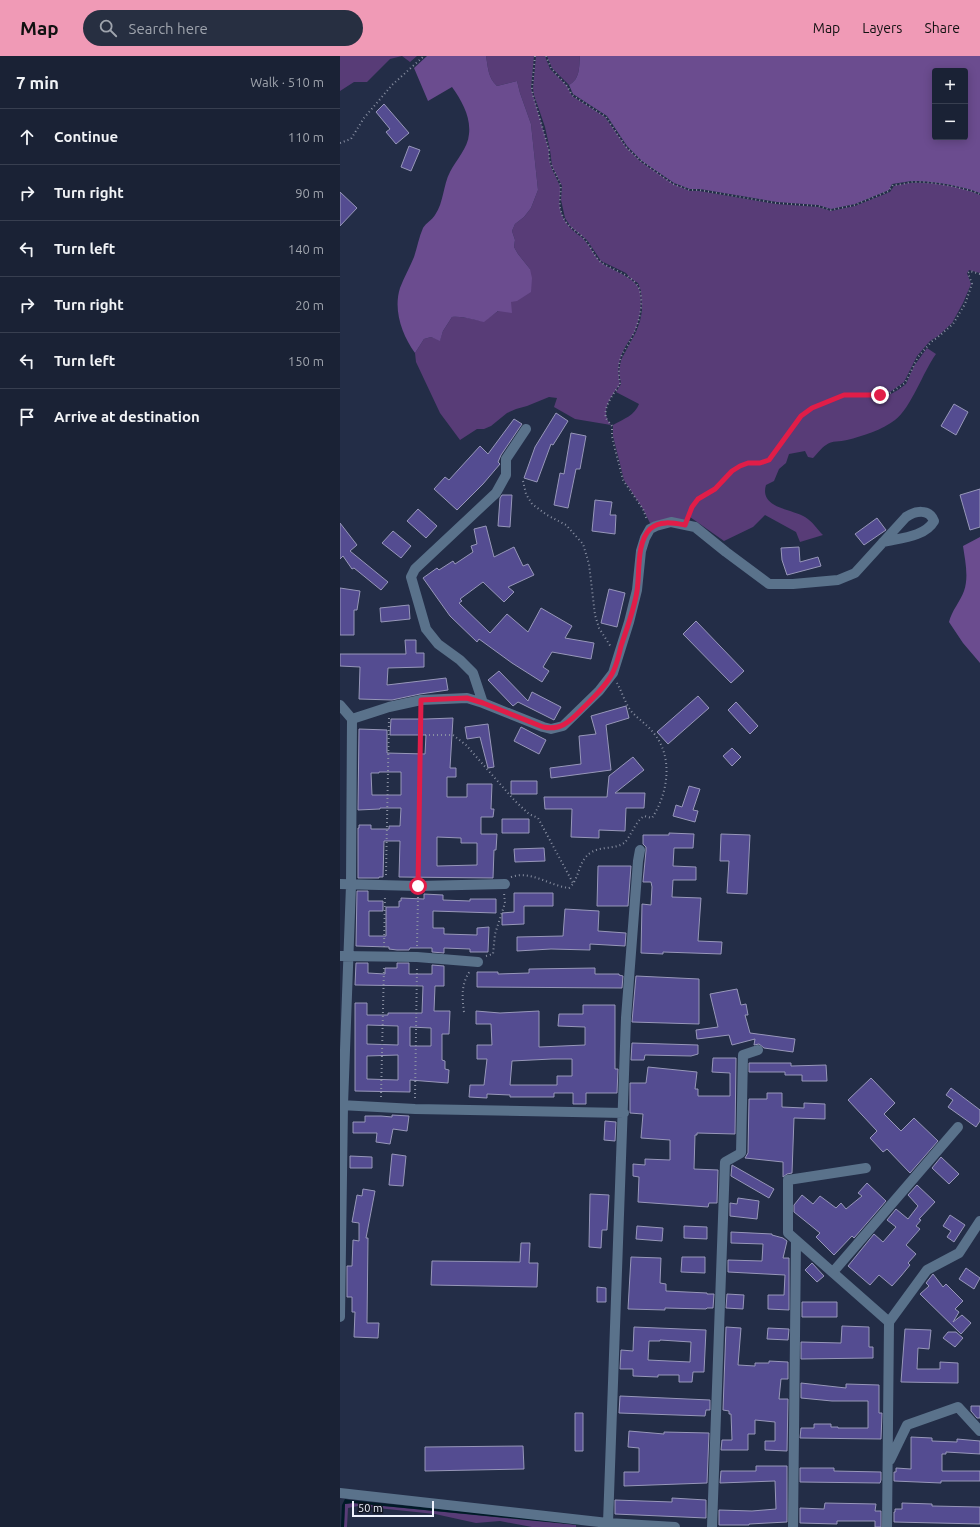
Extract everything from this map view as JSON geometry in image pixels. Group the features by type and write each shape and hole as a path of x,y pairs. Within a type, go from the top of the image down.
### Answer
{"street":[{"path":"483,703 473,673 460,660 438,644 426,629 411,577 416,569 496,493 506,475 506,459 526,429"},
{"path":"352,719 389,707 421,700 467,698 543,727 551,729 563,726 599,691 613,673 637,590 641,551 645,538 650,529 656,526 671,522 695,527 769,584 793,584 838,580 855,573 883,542"},
{"path":"340,705 352,719 351,885 344,956 340,1317"},
{"path":"608,1523 624,1114 626,1018 640,850"},
{"path":"340,884 386,886 505,884"},
{"path":"344,956 417,957 478,962"},
{"path":"712,1527 725,1162 741,1153 743,1055 758,1050"},
{"path":"342,1105 415,1110 624,1114"},
{"path":"832,1272 958,1127"},
{"path":"866,1168 788,1180 788,1233 888,1322"},
{"path":"887,1527 888,1322 928,1270 959,1253 980,1221"},
{"path":"792,1527 796,1241"},
{"path":"888,1464 907,1425 914,1422 958,1407 980,1431"},
{"path":"340,1493 608,1523 675,1527"}],"path":[{"path":"340,143 351,139 364,118 392,85 424,56"},
{"path":"535,56 532,88 533,95 549,150 551,166 561,186 560,209 564,218 570,228 586,240 601,262 626,274 637,284 640,291 641,311 639,321 620,359 618,371 620,384 611,399 606,412 607,419 612,426 613,442 623,480 642,509 650,529"},
{"path":"546,56 551,68 567,86 572,95 606,116 626,147 641,161 673,184 690,190 699,190 776,203 818,206 830,210 855,205 889,191 893,185 912,182 949,186 980,194"},
{"path":"685,525 692,507 698,499 715,489 732,471 740,466 748,463 760,463 769,460 801,416 812,408 844,395 880,395 890,393 905,383 918,357 931,342 953,324 959,314 972,284 968,273 970,271 980,274"},
{"path":"523,481 526,494 532,504 547,515 566,525 583,544 589,564 595,615 599,628 606,641 618,656"},
{"path":"464,1012 462,998 465,979 478,962 484,957 493,954 495,934 505,903 505,884 508,878 531,876 569,888 574,884 585,858 601,847 612,846 625,842 638,820 644,816 652,818 662,796 667,762 663,746 652,730 630,710 613,673"},
{"path":"415,1110 421,700"},
{"path":"381,1107 389,707"},
{"path":"421,735 453,735 466,745 515,802 529,814 538,818 574,884"}],"shaded area":[{"path":"340,56 402,56 390,59 367,82 354,82 340,91"},
{"path":"402,56 417,56 410,62"},
{"path":"427,56 486,56 490,76 497,86 517,81 531,124 538,190 531,208 524,217 515,224 512,231 515,240 514,247 530,269 532,278 531,292 517,301 511,302 512,313 498,311 484,322 452,317 443,331 440,341 431,337 424,339 415,353 406,338 400,322 398,313 398,296 403,280 414,257 423,228 434,217 438,210 452,167 464,149 469,134 469,121 465,109 452,87 428,101 414,68"},
{"path":"486,56 534,56 531,88 549,150 550,164 560,186 560,205 562,215 568,225 573,231 583,238 600,261 606,266 629,278 638,286 640,291 641,307 638,323 621,356 618,369 620,384 610,399 606,409 606,415 611,425 575,419 554,407 557,398 549,397 507,413 491,426 484,429 477,429 460,440 440,413 416,362 415,353 424,339 431,337 440,340 443,331 452,317 484,321 511,302 530,269 514,247 515,240 512,231 515,224 524,217 531,208 538,190 531,124 517,81 497,86 490,76"},
{"path":"536,56 545,56 550,69 567,86 572,96 605,117 626,147 641,162 673,184 690,191 699,191 776,204 818,207 831,211 855,206 890,192 894,186 908,183 929,183 947,186 980,195 980,273 969,270 967,273 971,284 952,323 930,341 917,356 904,382 890,392 880,394 844,394 811,407 800,415 768,459 760,462 748,462 731,470 715,489 697,499 691,507 685,521 654,524 650,523 643,509 624,480 613,436 613,425 632,414 639,404 616,392 621,384 619,371 621,360 636,332 640,321 642,311 641,291 638,283 630,278 626,273 601,261 587,240 571,227 565,218 561,200 562,186 552,166 545,127 534,95 533,88"},
{"path":"547,56 580,56 578,73 573,83 569,85 552,68"},
{"path":"580,56 980,56 980,193 946,184 927,181 911,181 892,184 889,190 855,204 831,209 818,205 777,202 700,189 690,189 674,183 642,161 627,146 607,116 573,94 569,85 575,80 579,69"},
{"path":"927,348 936,354 912,399 895,420 866,435 828,443 813,458 808,457 805,451 789,454 786,463 779,469 774,481 766,485 765,493 767,499 778,507 805,517 823,535 800,542 796,532 765,515 753,527 724,541 690,517 693,508 699,500 716,490 732,472 748,464 760,464 770,461 802,417 812,409 844,396 880,396 891,394 898,390 906,384 914,366"},
{"path":"980,537 980,663 963,643 949,622 965,586 966,568 963,546"},
{"path":"353,1503 576,1525 576,1527 532,1527 500,1521 476,1523 435,1514 358,1506 348,1508 347,1527 344,1527 345,1504"}],"water":[{"path":"345,1499 581,1523 581,1525 353,1503 345,1504 344,1527 341,1527 342,1505"}],"building":[{"path":"384,104 409,133 396,144 386,132 390,129 376,112"},
{"path":"409,146 420,150 411,171 401,167"},
{"path":"340,192 357,208 340,226"},
{"path":"954,404 968,412 956,435 941,426"},
{"path":"556,413 568,421 553,445 551,444 537,482 524,478 535,447"},
{"path":"514,419 522,424 501,455 498,462 500,464 483,484 457,510 434,489 445,477 449,480 480,446 488,454"},
{"path":"571,433 586,436 580,469 576,469 568,508 554,505 560,473 564,474"},
{"path":"980,489 980,527 970,530 960,495"},
{"path":"502,495 512,495 510,527 498,526 500,498"},
{"path":"595,500 612,502 610,515 616,515 615,534 592,531"},
{"path":"418,509 437,526 426,538 407,521"},
{"path":"877,518 886,530 864,545 855,534"},
{"path":"340,523 357,545 350,551 388,582 381,590 354,568 352,569 343,556 340,559"},
{"path":"486,526 494,557 514,547 523,566 528,564 534,575 508,587 514,592 504,602 483,582 460,599 462,601 459,603 490,633 507,614 528,632 541,608 572,626 565,638 594,643 591,659 552,652 543,667 549,671 542,682 512,663 479,639 477,642 450,616 423,578 437,568 439,570 453,561 455,564 473,552 471,546 477,544 474,529"},
{"path":"393,531 411,546 401,558 382,543"},
{"path":"799,547 800,562 818,557 821,566 787,575 782,560 781,548"},
{"path":"340,588 360,591 357,610 354,610 354,635 340,635"},
{"path":"609,589 625,593 617,627 601,623"},
{"path":"409,605 410,619 381,622 380,608"},
{"path":"696,621 744,671 731,683 683,634"},
{"path":"405,640 416,640 416,653 424,653 424,667 388,668 387,685 446,678 448,690 392,700 359,699 360,667 340,666 340,654 406,654"},
{"path":"499,671 528,701 532,692 561,707 554,720 518,702 513,706 488,680"},
{"path":"698,696 709,708 668,744 657,732"},
{"path":"736,702 758,726 750,734 728,710"},
{"path":"626,706 629,718 606,725 611,770 551,778 550,768 581,764 579,736 596,734 591,716"},
{"path":"453,718 450,768 456,768 456,777 447,777 447,797 467,797 467,784 492,784 491,809 494,809 493,817 481,817 481,834 497,834 496,850 494,850 493,878 399,877 400,841 384,841 383,877 358,878 359,825 371,825 371,829 389,829 389,826 400,826 401,808 358,810 359,729 387,730 387,753 425,754 426,735 390,735 391,719","holes":["401,772 401,795 372,795 371,773","437,837 461,838 461,843 477,843 477,865 437,866"]},
{"path":"488,724 494,767 488,768 480,737 467,739 465,727"},
{"path":"521,727 546,740 539,754 514,741"},
{"path":"732,748 741,757 732,766 723,756"},
{"path":"633,757 644,770 615,793 645,793 644,808 626,808 625,831 599,830 599,838 571,837 572,809 545,809 544,797 607,797 609,776"},
{"path":"511,781 537,781 537,794 511,794"},
{"path":"689,786 700,789 693,810 698,811 695,822 673,816 676,805 682,807"},
{"path":"502,819 529,819 529,833 502,833"},
{"path":"669,833 694,834 693,848 674,848 673,866 696,867 696,880 673,880 672,897 701,898 698,941 722,942 721,954 663,952 663,954 641,953 642,904 651,905 652,887 651,882 643,882 646,847 643,844 643,835 669,835"},
{"path":"721,834 750,835 747,894 727,893 729,861 720,861"},
{"path":"544,848 545,861 515,862 514,849"},
{"path":"598,866 631,866 628,906 597,906"},
{"path":"357,891 368,891 368,901 383,901 383,911 369,911 369,936 386,936 386,907 399,907 399,901 401,901 401,898 424,899 424,894 443,895 443,900 470,901 470,899 496,899 496,913 433,911 433,928 444,928 444,934 477,935 477,928 489,927 488,952 470,952 470,949 444,948 444,953 432,952 432,948 410,948 409,950 397,950 389,949 389,947 356,946"},
{"path":"514,893 553,893 553,906 524,906 524,924 502,925 502,913 514,912"},
{"path":"565,909 599,911 598,931 626,933 625,946 590,944 590,950 551,949 517,951 517,937 563,936"},
{"path":"356,963 368,963 368,973 385,974 385,968 397,968 397,963 409,963 409,974 432,974 432,965 444,966 444,986 435,986 434,1011 450,1011 449,1034 442,1034 442,1060 445,1061 445,1069 449,1070 448,1083 410,1080 410,1092 355,1091 355,1003 367,1003 367,1015 388,1015 388,1013 422,1013 423,986 355,985","holes":["367,1025 398,1026 398,1045 367,1044","410,1027 431,1028 431,1046 410,1046","398,1055 398,1080 367,1079 367,1056"]},
{"path":"595,968 595,974 619,974 623,976 622,988 477,987 477,972 498,972 498,974 529,973 529,969"},
{"path":"636,976 699,979 699,1024 632,1022"},
{"path":"737,989 741,1005 746,1004 748,1015 745,1015 750,1033 795,1039 793,1052 764,1048 759,1044 754,1045 755,1039 732,1045 729,1035 697,1039 696,1030 718,1027 710,994"},
{"path":"583,1005 615,1005 615,1069 618,1069 617,1093 586,1093 586,1104 573,1104 573,1093 554,1093 554,1097 510,1097 510,1095 487,1094 487,1098 469,1097 470,1085 484,1085 487,1059 477,1059 477,1045 492,1045 491,1024 476,1024 476,1011 500,1013 539,1011 539,1047 585,1045 585,1027 558,1026 559,1014 583,1014","holes":["572,1059 572,1076 557,1076 557,1085 510,1085 512,1061"]},
{"path":"632,1043 698,1045 698,1054 691,1056 645,1055 644,1060 631,1060"},
{"path":"713,1058 736,1058 735,1134 697,1133 697,1135 695,1135 694,1169 718,1170 717,1203 709,1203 708,1207 638,1202 639,1177 633,1176 633,1164 645,1165 645,1159 670,1160 670,1140 641,1138 643,1114 630,1113 630,1083 646,1083 648,1067 697,1072 695,1089 698,1089 698,1096 730,1096 730,1073 712,1072"},
{"path":"749,1063 791,1063 791,1066 826,1065 827,1081 802,1081 802,1075 785,1075 785,1072 749,1072"},
{"path":"871,1078 895,1103 884,1114 901,1131 914,1118 938,1141 910,1173 887,1149 883,1152 870,1138 877,1131 848,1100"},
{"path":"951,1088 980,1110 980,1121 976,1127 948,1107 953,1100 946,1095"},
{"path":"767,1093 782,1093 782,1107 804,1108 804,1103 825,1104 825,1119 794,1118 792,1173 783,1177 783,1162 745,1158 748,1153 749,1099 767,1099"},
{"path":"392,1115 409,1116 407,1131 393,1129 390,1144 376,1142 377,1133 353,1133 353,1122 365,1122 365,1116 392,1117"},
{"path":"605,1121 616,1122 615,1141 604,1140"},
{"path":"392,1154 406,1156 403,1186 389,1185"},
{"path":"350,1156 372,1157 372,1168 350,1168"},
{"path":"941,1157 959,1174 949,1184 932,1168"},
{"path":"732,1165 774,1189 769,1198 731,1176"},
{"path":"867,1183 886,1201 854,1238 852,1236 834,1255 816,1237 820,1233 794,1212 794,1205 802,1195 813,1204 820,1196 836,1208 841,1203 846,1209 862,1196 858,1193"},
{"path":"917,1185 935,1202 919,1219 921,1220 916,1226 920,1229 906,1245 916,1254 908,1263 910,1265 892,1286 879,1275 870,1285 848,1266 874,1234 883,1242 896,1227 887,1220 896,1209 908,1219 918,1206 908,1195"},
{"path":"363,1189 375,1191 366,1238 368,1238 367,1323 379,1323 378,1338 354,1337 355,1312 352,1312 352,1297 347,1297 347,1266 352,1266 353,1240 359,1241 359,1223 352,1222 357,1195 362,1196"},
{"path":"590,1194 609,1195 607,1230 602,1230 601,1248 589,1247"},
{"path":"738,1198 759,1201 757,1219 730,1216 730,1203 737,1204"},
{"path":"950,1215 965,1225 954,1242 947,1237 951,1231 943,1226"},
{"path":"637,1226 663,1228 662,1241 636,1239"},
{"path":"684,1226 707,1227 707,1239 684,1238"},
{"path":"731,1232 772,1234 787,1241 783,1258 789,1258 789,1310 768,1309 768,1295 784,1295 785,1275 728,1272 728,1260 762,1261 763,1244 731,1243"},
{"path":"521,1243 530,1243 529,1263 538,1263 537,1287 431,1285 432,1261 520,1262"},
{"path":"631,1257 661,1258 660,1283 666,1284 666,1291 714,1294 713,1308 665,1308 665,1310 628,1309"},
{"path":"682,1257 705,1257 705,1273 681,1272"},
{"path":"812,1263 824,1276 817,1282 805,1270"},
{"path":"966,1268 980,1278 974,1289 959,1279"},
{"path":"933,1274 943,1287 946,1284 963,1301 955,1309 959,1312 953,1322 962,1315 971,1323 961,1334 920,1294 929,1286 926,1283"},
{"path":"597,1287 606,1288 606,1302 597,1302"},
{"path":"727,1294 744,1295 743,1309 726,1308"},
{"path":"802,1302 837,1302 837,1317 802,1317"},
{"path":"842,1326 869,1327 869,1347 873,1347 873,1358 801,1359 801,1342 841,1343"},
{"path":"634,1327 706,1330 704,1372 693,1372 692,1382 679,1382 679,1375 658,1375 658,1377 633,1376 633,1369 620,1369 621,1350 633,1351","holes":["660,1340 691,1342 690,1362 648,1360 649,1341"]},
{"path":"726,1327 741,1328 738,1365 755,1366 755,1363 769,1363 769,1361 788,1362 788,1379 781,1379 779,1399 788,1399 787,1451 765,1450 765,1441 775,1441 775,1422 755,1420 755,1434 748,1434 748,1450 721,1450 722,1440 732,1440 731,1414 729,1414 729,1411 723,1410"},
{"path":"768,1328 789,1329 788,1340 767,1339"},
{"path":"905,1329 931,1330 929,1349 918,1348 917,1369 940,1369 940,1362 958,1363 958,1383 901,1382"},
{"path":"948,1332 956,1332 963,1338 955,1347 943,1338"},
{"path":"801,1383 846,1388 846,1384 879,1385 879,1413 882,1413 881,1439 800,1438 801,1428 814,1428 814,1424 831,1424 831,1427 838,1428 868,1428 868,1401 832,1401 801,1398"},
{"path":"620,1396 710,1400 710,1410 706,1410 705,1416 619,1413"},
{"path":"971,1406 980,1406 980,1418 977,1418 971,1411"},
{"path":"575,1413 583,1413 583,1451 575,1451"},
{"path":"629,1431 664,1434 664,1432 709,1433 707,1483 624,1486 624,1472 639,1472 639,1448 628,1447"},
{"path":"911,1437 932,1438 932,1441 957,1442 957,1439 980,1441 980,1454 946,1452 946,1454 942,1454 942,1471 980,1471 980,1481 941,1481 941,1483 894,1481 894,1472 896,1472 896,1468 911,1469"},
{"path":"523,1446 524,1469 425,1471 425,1447"},
{"path":"756,1466 787,1466 787,1522 749,1525 719,1525 719,1510 752,1511 776,1509 775,1481 720,1483 721,1471 756,1471"},
{"path":"800,1468 834,1468 834,1471 881,1472 881,1480 880,1483 800,1482"},
{"path":"672,1498 706,1500 706,1518 615,1514 615,1500 672,1502"},
{"path":"825,1503 876,1504 875,1511 881,1511 881,1527 875,1527 875,1521 837,1521 837,1524 800,1523 800,1508 824,1509"},
{"path":"902,1503 932,1504 932,1506 980,1507 980,1524 894,1522 895,1509 902,1509"}],"route":[{"path":"418,886 421,700 467,698 543,727 551,729 563,726 599,691 613,673 629,622 637,590 641,551 645,538 650,529 671,522 685,525 692,507 698,499 715,489 724,478 740,466 748,463 760,463 769,460 801,416 812,408 844,395 880,395"}]}
